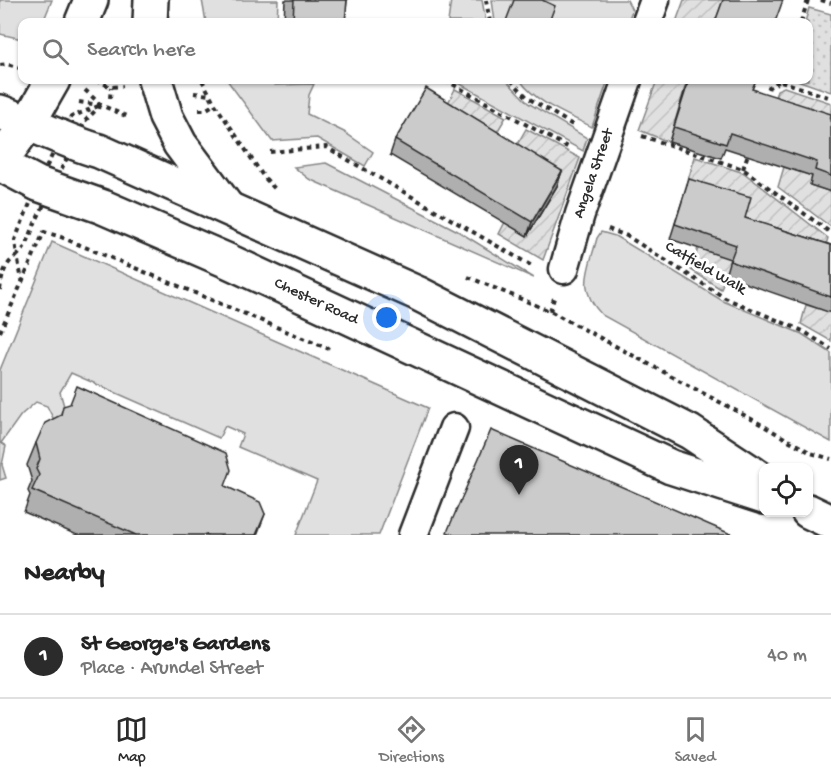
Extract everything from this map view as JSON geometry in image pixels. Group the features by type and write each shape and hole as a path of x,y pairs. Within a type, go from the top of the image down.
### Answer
{"highway":[{"path":"84,18 91,0"},
{"path":"150,18 151,0"},
{"path":"0,163 14,117 48,84"},
{"path":"142,84 166,117 180,144 229,210"},
{"path":"14,117 74,144 99,151 438,303 690,432 759,478"},
{"name":"Chester Road","path":"0,163 38,184 103,207 228,261 671,467 759,495"}],"street":[{"path":"648,18 655,0"},
{"name":"Angela Street","path":"564,269 626,84"},
{"path":"413,535 454,428"}],"path":[{"path":"486,0 489,18"},
{"path":"802,18 808,0"},
{"path":"821,0 831,3"},
{"path":"0,65 7,64 18,68"},
{"path":"105,84 111,87 134,84"},
{"path":"204,84 263,176 278,192"},
{"path":"454,84 602,152"},
{"path":"515,84 528,98 556,116 602,152"},
{"path":"763,107 769,87 775,84"},
{"path":"793,84 831,98"},
{"path":"110,98 111,87"},
{"path":"86,91 101,105"},
{"path":"78,102 101,105 125,114"},
{"path":"635,130 640,135 743,169 831,233"},
{"path":"270,152 326,147 536,268"},
{"path":"743,169 750,148"},
{"path":"0,290 2,275 9,261 26,246 35,223"},
{"name":"Catfield Walk","path":"599,226 627,236 726,298 804,332 831,349"},
{"path":"19,231 15,240 22,280"},
{"path":"0,333 44,232 62,234 338,353"},
{"path":"462,274 550,312 715,399 811,453 831,459"}],"shaded area":[{"path":"0,0 52,0 45,18 18,18 18,38 0,34"},
{"path":"202,0 278,0 277,18 205,18"},
{"path":"451,0 482,0 485,18 449,18"},
{"path":"492,0 627,0 632,10 629,18 494,18"},
{"path":"684,0 723,0 716,18 677,18"},
{"path":"809,8 831,14 831,92 808,84 813,84 813,18 806,18"},
{"path":"230,84 314,84 309,95 307,114 344,132 373,152 365,166 317,138 272,141"},
{"path":"460,84 510,84 528,103 587,138 583,151"},
{"path":"524,84 607,84 592,127 543,102"},
{"path":"656,84 686,84 669,142 639,130"},
{"path":"784,87 831,103 831,138 771,112 777,90"},
{"path":"455,89 506,117 490,144 442,115"},
{"path":"526,129 580,158 543,260 499,234 505,222 527,236 557,186 510,157"},
{"path":"695,157 744,173 828,238 822,259 684,193"},
{"path":"326,163 456,230 534,278 309,179 294,167"},
{"path":"784,167 812,176 810,185 831,192 831,227 778,187"},
{"path":"601,232 615,236 723,301 802,334 831,353 831,442 602,315 589,296 587,287 588,269"},
{"path":"52,242 428,408 379,535 296,535 317,481 238,447 243,434 225,426 219,438 71,373 60,392 64,406 56,424 47,406 36,402 21,415 1,443 6,446 2,465 6,478 0,480 0,370"},
{"path":"698,248 731,258 721,289 691,270"},
{"path":"806,305 831,312 831,341 801,324"}],"building":[{"path":"294,0 347,0 345,18 293,18"},
{"path":"514,0 542,0 555,6 550,18 507,18"},
{"path":"723,0 783,0 776,18 716,18"},
{"path":"688,84 754,84 752,89 831,114 831,176 815,170 817,162 730,133 726,144 674,127"},
{"path":"426,88 562,171 532,222 395,140"},
{"path":"689,179 751,197 745,218 831,245 831,297 730,261 736,245 675,224"},
{"path":"77,386 226,453 231,470 225,486 260,502 265,514 256,535 136,535 32,490 39,475 36,469 40,459 36,443 45,423 61,415 63,406 70,404"},
{"path":"491,430 733,535 454,535 447,532"}],"place":[{"name":"St George's Gardens","path":"519,495"}]}
